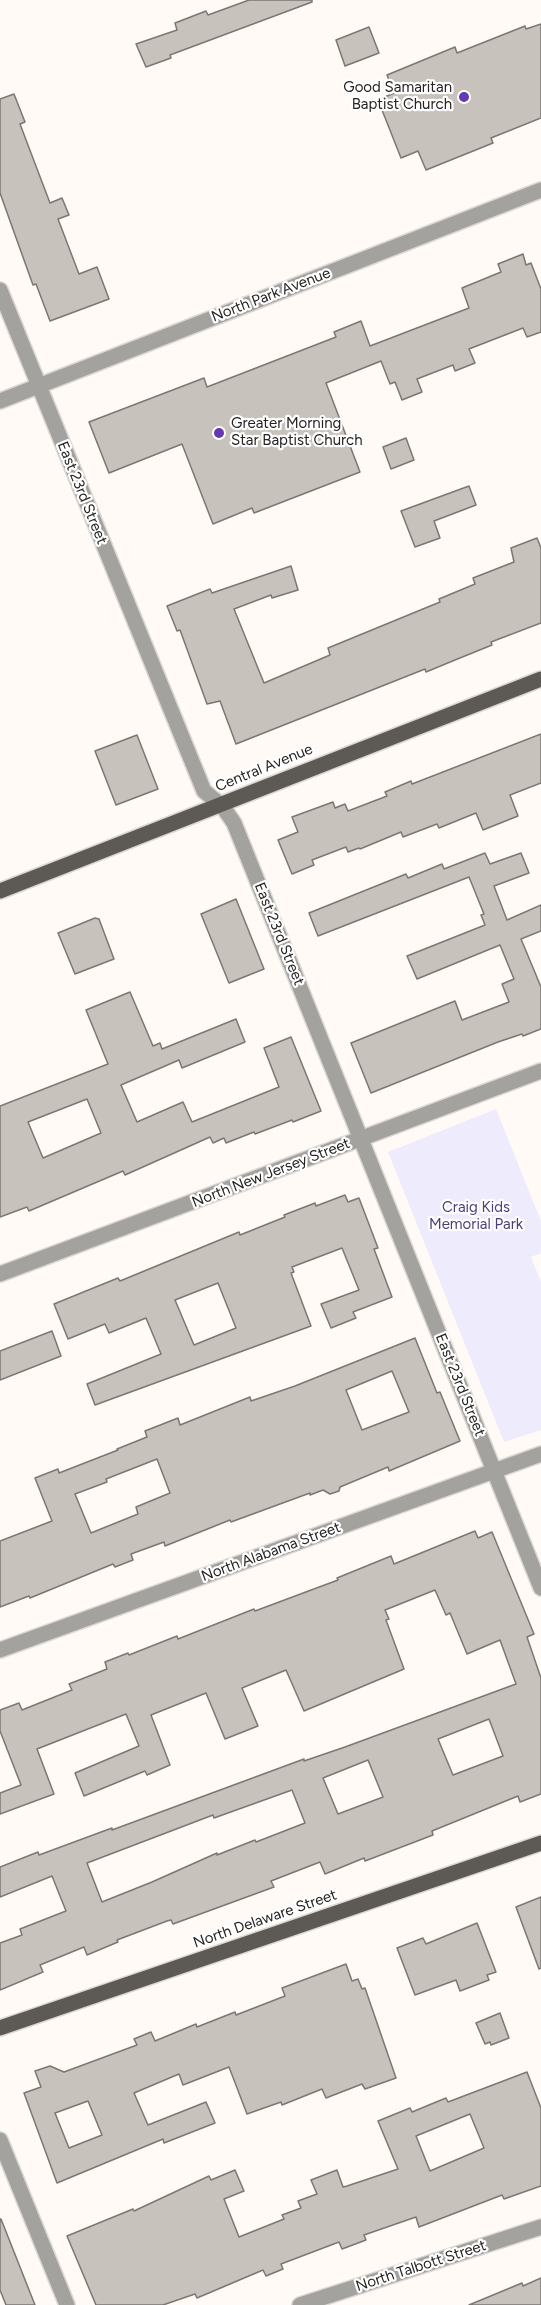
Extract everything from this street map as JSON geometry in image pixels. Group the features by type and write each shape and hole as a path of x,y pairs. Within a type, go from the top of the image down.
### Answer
{"main road":[{"name":"Central Avenue","path":"0,891 541,679"},
{"name":"North Delaware Street","path":"0,2028 541,1843"}],"street":[{"name":"North Park Avenue","path":"0,400 541,190"},
{"name":"East 23rd Street","path":"0,290 204,791 234,823 541,1588"},
{"name":"North New Jersey Street","path":"0,1274 541,1071"},
{"name":"North Alabama Street","path":"0,1650 541,1454"},
{"path":"0,2140 67,2305"},
{"name":"North Talbott Street","path":"300,2305 541,2227"}],"green space":[{"name":"Craig Kids Memorial Park","path":"496,1109 541,1221 541,1253 531,1257 541,1282 541,1430 504,1442 388,1152"}],"building":[{"path":"249,0 312,0 312,2 170,55 171,58 146,67 136,44 177,30 175,23 206,11 208,15"},
{"name":"Good Samaritan Baptist Church","path":"541,24 541,118 491,138 493,143 426,170 418,151 401,158 378,100 394,93 387,75 455,47 457,53 525,26 526,29"},
{"path":"369,27 379,53 345,66 336,40"},
{"path":"14,94 25,122 20,124 50,203 62,198 69,215 58,219 79,274 97,267 109,299 50,321 36,284 33,285 0,193 0,99"},
{"name":"Greater Morning Star Baptist Church","path":"523,254 526,265 531,263 541,289 541,332 527,337 523,328 469,349 475,363 455,371 453,365 417,379 422,392 402,400 395,382 390,384 381,361 326,383 360,472 254,513 252,508 213,524 182,444 109,473 89,422 204,378 207,387 336,337 334,332 361,321 370,346 469,308 462,288 501,272 498,264"},
{"path":"406,438 414,460 391,469 383,447"},
{"path":"469,486 476,505 434,521 440,538 415,547 401,511"},
{"path":"537,538 541,548 541,623 491,642 492,645 426,672 425,669 236,744 220,701 207,704 180,630 177,631 167,606 210,589 212,593 291,566 298,590 272,598 271,595 234,609 264,683 330,655 328,648 440,602 439,599 475,584 473,578 514,562 511,548"},
{"path":"541,734 541,783 510,795 518,816 483,830 476,813 439,828 437,824 403,837 401,832 360,849 348,852 346,847 312,860 314,865 292,874 278,840 298,832 292,817 333,802 335,808 345,804 348,811 387,796 385,792 411,781 412,784"},
{"path":"137,735 158,789 116,805 95,751"},
{"path":"485,853 490,864 521,853 529,873 494,886 507,920 541,905 541,931 521,939 541,987 541,1029 498,1042 371,1093 351,1043 455,1001 462,1020 509,1002 502,984 514,979 500,945 417,979 407,956 485,925 481,915 484,914 469,877 318,936 309,913 406,874 408,878 442,864 444,869"},
{"path":"236,899 264,969 229,983 201,914"},
{"path":"95,918 99,919 114,959 75,974 58,933"},
{"path":"130,992 153,1046 160,1043 162,1049 236,1019 245,1042 182,1068 179,1060 121,1085 137,1122 183,1102 192,1122 279,1087 264,1048 291,1037 321,1111 226,1143 224,1138 213,1143 210,1137 125,1175 123,1171 29,1211 27,1207 0,1217 0,1106 108,1064 86,1010","holes":["87,1099 101,1133 43,1158 28,1122"]},
{"path":"345,1195 348,1202 359,1198 378,1248 374,1249 392,1297 353,1312 356,1318 331,1328 321,1304 359,1290 342,1248 292,1267 294,1272 291,1273 311,1326 95,1405 87,1384 161,1354 146,1318 109,1333 105,1324 68,1339 54,1304 118,1278 120,1281 239,1232 240,1235 315,1203 316,1206","holes":["218,1283 236,1328 194,1345 175,1300"]},
{"path":"52,1331 61,1356 0,1380 0,1351"},
{"path":"415,1338 437,1393 440,1392 460,1441 389,1471 388,1467 340,1487 339,1491 330,1494 323,1490 310,1495 310,1493 231,1522 230,1520 165,1546 164,1542 131,1554 133,1560 115,1567 113,1564 30,1598 29,1596 0,1607 0,1541 52,1521 35,1478 58,1469 59,1473 118,1450 147,1437 145,1431 178,1418 180,1425 250,1397 251,1401","holes":["392,1371 409,1412 362,1430 346,1390","157,1459 170,1493 136,1507 138,1514 91,1533 75,1494"]},
{"path":"475,1531 478,1538 492,1532 534,1634 527,1637 541,1678 541,1794 520,1802 518,1796 432,1831 433,1835 365,1861 364,1858 325,1874 320,1862 271,1881 274,1887 173,1924 171,1920 167,1921 117,1940 118,1942 87,1955 84,1947 40,1965 43,1972 0,1990 0,1943 22,1935 20,1929 66,1911 52,1876 0,1897 0,1867 38,1852 39,1855 112,1828 112,1830 516,1684 500,1640 467,1654 450,1613 446,1615 435,1590 385,1610 389,1619 386,1620 404,1669 304,1711 286,1670 242,1688 258,1726 225,1739 206,1693 151,1715 170,1765 147,1775 145,1771 84,1796 75,1773 139,1746 126,1714 37,1749 54,1794 0,1814 0,1793 21,1785 0,1731 0,1710 19,1703 22,1710 72,1690 69,1684 107,1669 105,1662 128,1653 129,1655 177,1636 178,1639 254,1609 255,1611 338,1580 337,1578 391,1556 394,1564","holes":["489,1719 503,1756 453,1775 438,1739","368,1760 383,1797 338,1814 323,1778","292,1790 305,1823 256,1842 255,1840 217,1855 217,1853 102,1902 87,1863 213,1815 214,1818"]},
{"path":"541,1897 541,1968 539,1969 516,1907"},
{"path":"477,1923 496,1972 487,1975 489,1980 460,1991 456,1980 415,1995 397,1948 423,1938 426,1944"},
{"path":"346,1964 352,1981 358,1979 362,1989 365,1988 396,2078 365,2089 362,2084 326,2098 322,2089 282,2105 281,2102 247,2114 229,2067 183,2085 179,2074 134,2093 148,2125 206,2102 215,2123 164,2143 163,2139 57,2183 24,2093 41,2087 35,2071 50,2066 64,2072 137,2045 134,2039 151,2032 155,2041 196,2024 197,2027 235,2012 236,2015 285,1996 282,1988","holes":["88,2101 102,2135 69,2148 55,2113"]},
{"path":"500,2013 509,2038 491,2045 490,2042 485,2044 476,2023"},
{"path":"527,2072 541,2108 541,2186 504,2199 502,2195 419,2227 416,2217 364,2235 366,2240 342,2249 339,2242 281,2264 283,2269 266,2276 263,2270 197,2298 195,2294 163,2305 96,2305 67,2236 133,2209 134,2211 209,2176 211,2180 235,2170 244,2191 224,2199 239,2237 284,2219 282,2215 301,2208 298,2201 317,2194 311,2180 337,2170 343,2187 398,2169 378,2121 410,2108 412,2112 446,2098 448,2102","holes":["470,2114 484,2148 430,2171 416,2136"]},
{"path":"0,2219 35,2305 6,2305 0,2290"},
{"path":"541,2278 541,2305 469,2305 522,2283 523,2286"}],"place":[{"name":"Good Samaritan Baptist Church","path":"464,97"},
{"name":"Greater Morning Star Baptist Church","path":"219,433"}]}
